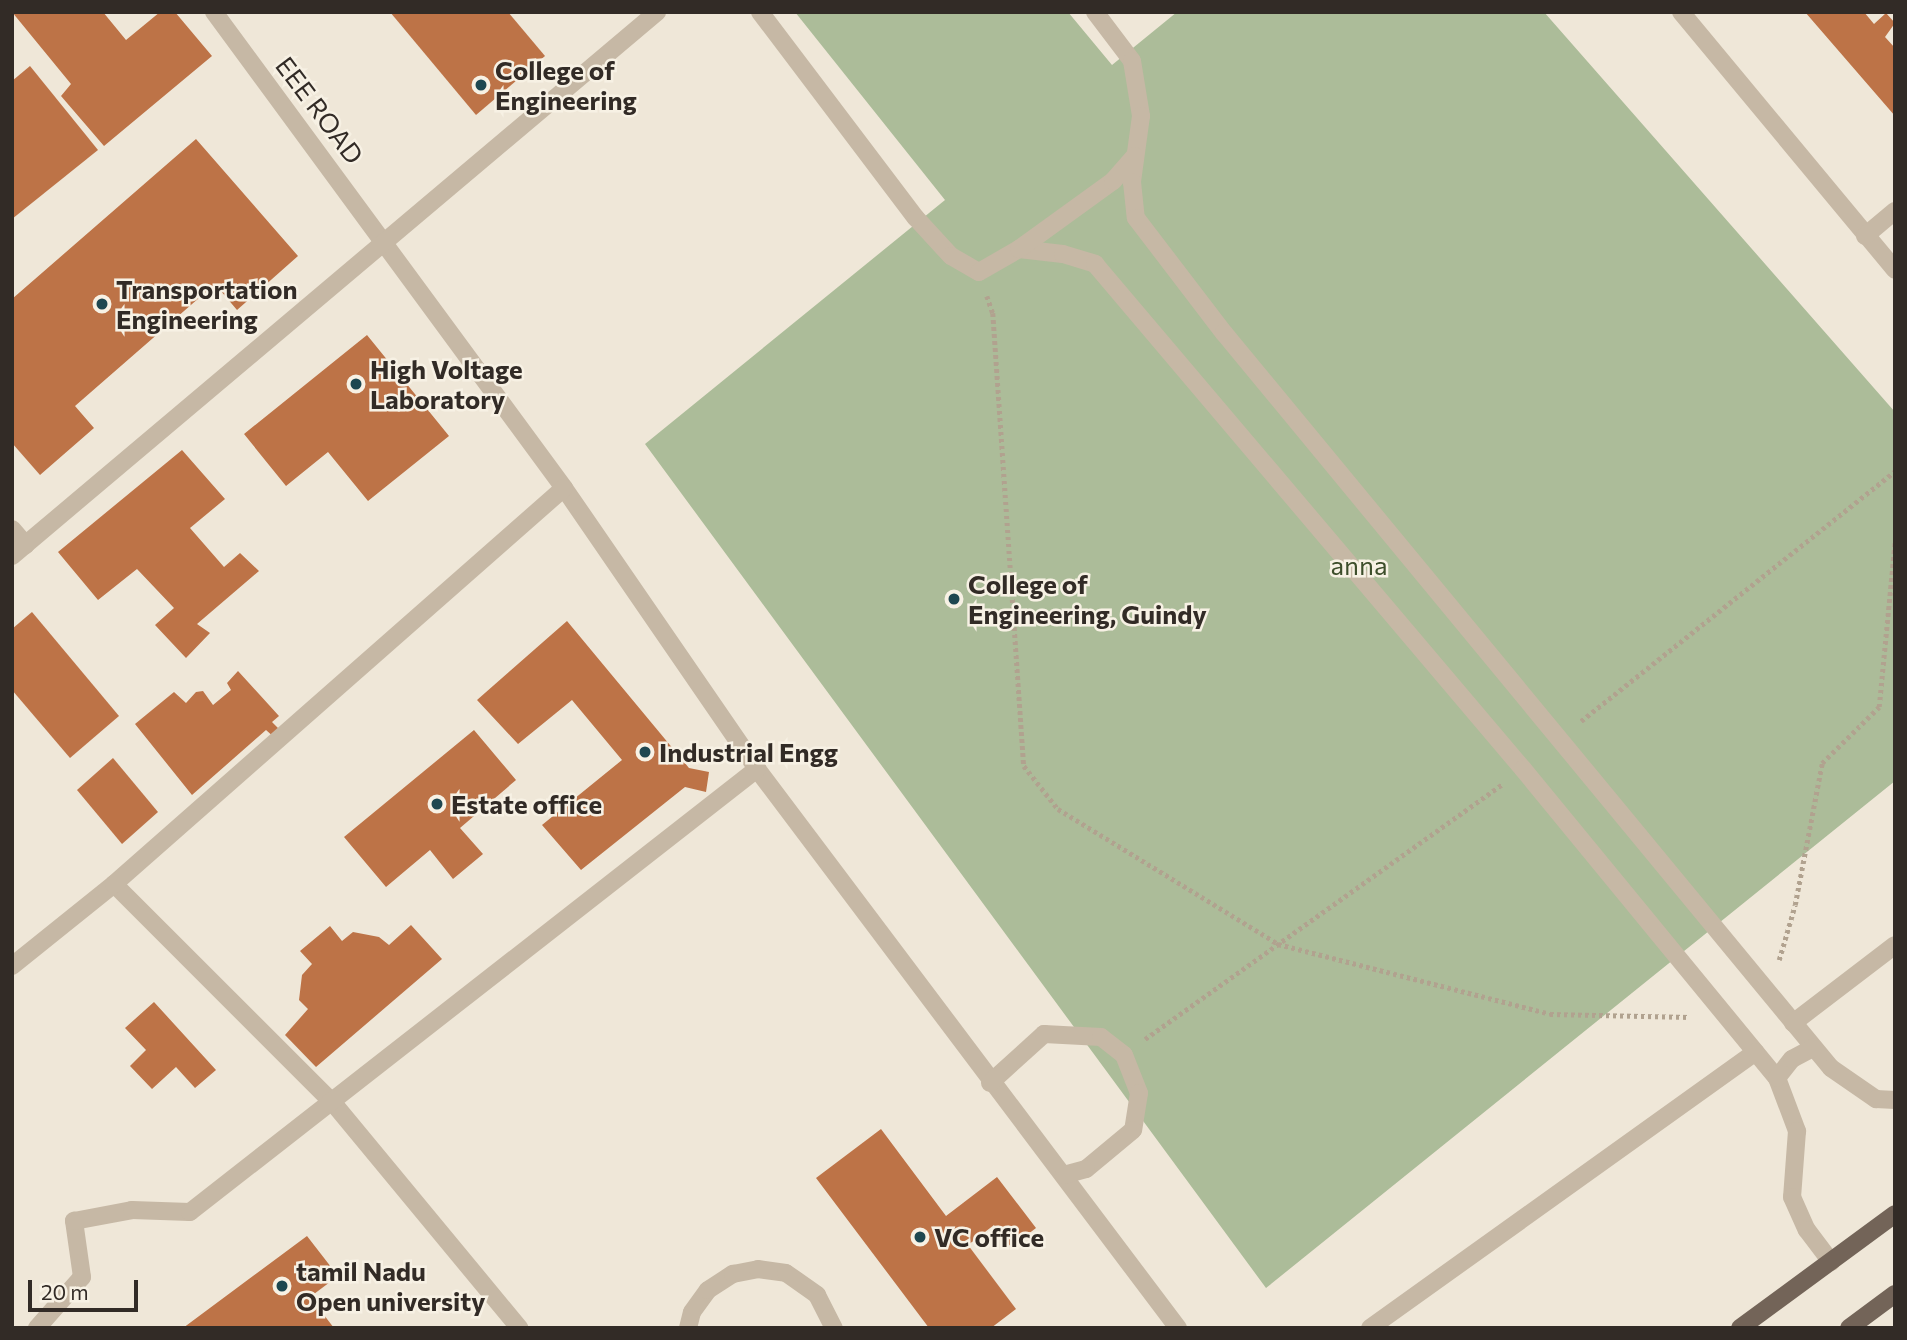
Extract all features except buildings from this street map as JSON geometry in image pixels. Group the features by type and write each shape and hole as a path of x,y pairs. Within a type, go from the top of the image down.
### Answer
{"main road":[{"path":"1740,1328 1895,1214"},
{"path":"1849,1328 1895,1294"}],"lane":[{"name":"EEE ROAD","path":"214,12 384,239 564,488 757,769 990,1083"},
{"path":"12,529 19,550 384,239 657,12"},
{"path":"760,12 916,218 951,256 978,272 1019,249 1103,189 1135,156"},
{"path":"1095,12 1132,61 1141,116 1132,182 1136,218 1224,333 1814,1048 1858,1090 1876,1100 1895,1100"},
{"path":"1681,12 1895,270"},
{"path":"1865,236 1895,211"},
{"path":"1019,249 1063,254 1095,264 1523,769 1777,1078 1797,1131 1792,1197 1807,1230 1831,1262"},
{"path":"12,966 114,884 564,488"},
{"path":"37,1328 82,1277 74,1221 132,1210 190,1212 334,1104 757,769"},
{"path":"114,884 334,1104 519,1328"},
{"path":"1793,1023 1895,945"},
{"path":"1064,1175 1086,1169 1133,1130 1139,1093 1124,1055 1101,1037 1044,1034 990,1083 1064,1175 1178,1328"},
{"path":"1777,1078 1792,1059 1814,1048"},
{"path":"1370,1328 1755,1052"},
{"path":"688,1328 692,1312 708,1290 733,1274 758,1269 786,1273 817,1295 834,1328"}],"path":[{"path":"978,272 993,313 1024,766 1058,809 1278,944 1550,1014 1729,1021"},
{"path":"1559,739 1895,471"},
{"path":"1768,994 1795,905 1822,762 1879,707 1895,542"},
{"path":"1124,1055 1523,769"}],"green space":[{"name":"anna","path":"795,12 1068,12 1112,65 1177,12 1544,12 1895,412 1895,781 1266,1288 645,444 945,200"}],"place":[{"name":"College of Engineering","path":"481,85"},
{"name":"Transportation Engineering","path":"102,304"},
{"name":"High Voltage Laboratory","path":"356,384"},
{"name":"College of Engineering, Guindy","path":"954,599"},
{"name":"Industrial Engg","path":"645,752"},
{"name":"Estate office","path":"437,804"},
{"name":"VC office","path":"920,1237"},
{"name":"tamil Nadu Open university","path":"282,1286"}]}
